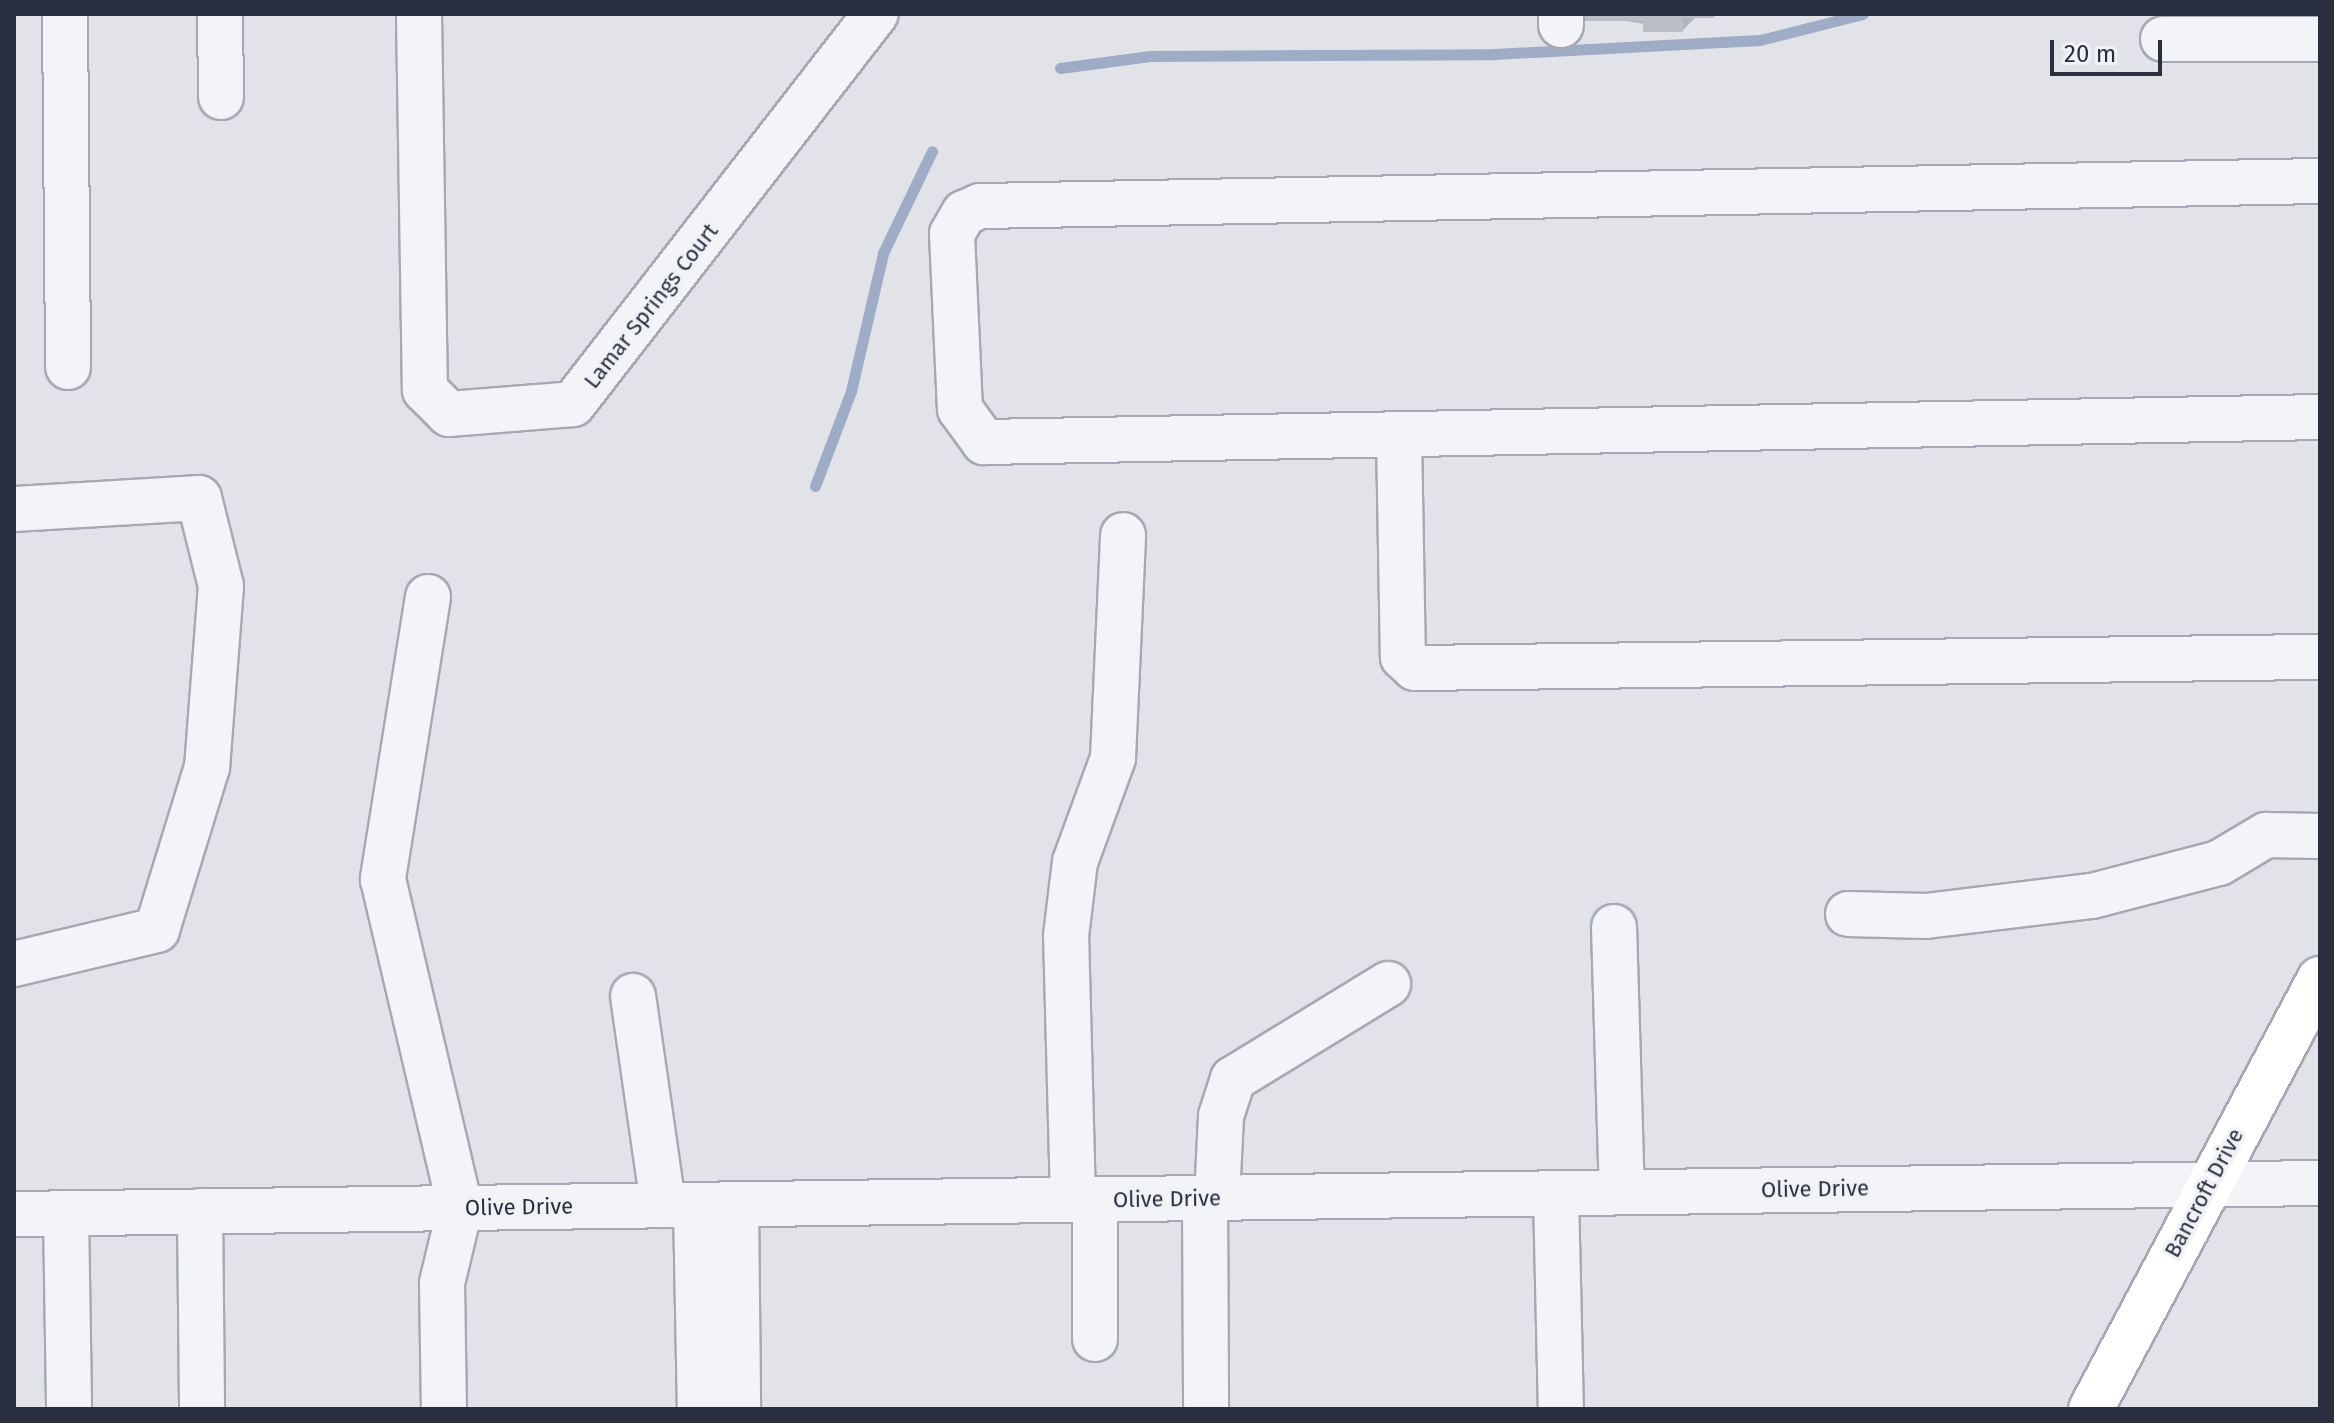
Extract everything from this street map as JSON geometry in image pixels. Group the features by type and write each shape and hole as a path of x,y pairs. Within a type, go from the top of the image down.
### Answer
{"main road":[{"name":"Bancroft Drive","path":"2091,1409 2320,979"}],"street":[{"path":"65,14 68,367"},
{"path":"220,14 221,97"},
{"name":"Lamar Springs Court","path":"419,14 425,390 449,414 573,404 876,14"},
{"path":"2163,39 2320,39"},
{"path":"2320,181 980,206 964,213 952,234 960,409 984,442 2320,417"},
{"path":"1399,435 1403,657 1415,668 2320,657"},
{"path":"14,509 199,498 221,586 207,767 157,930 14,964"},
{"path":"1095,1339 1066,936 1075,862 1113,758 1123,535"},
{"path":"428,597 383,879 460,1208 442,1283 444,1409"},
{"path":"1848,914 1926,916 2092,896 2219,863 2266,835 2320,836"},
{"path":"1614,927 1622,1191"},
{"path":"1206,1409 1211,1198 1221,1116 1233,1079 1388,984"},
{"path":"633,996 698,1205 738,1409"},
{"name":"Olive Drive","path":"14,1214 2320,1183"},
{"path":"1556,1194 1561,1409"},
{"path":"698,1205 700,1409"},
{"path":"200,1211 202,1409"},
{"path":"66,1213 69,1409"}],"building":[{"path":"1579,14 1714,14 1714,18 1683,18 1683,32 1643,32 1643,21 1579,21"}],"waterway":[{"path":"1060,68 1150,56 1494,54 1760,40 1863,14"},
{"path":"815,486 851,391 883,253 932,151"}]}
